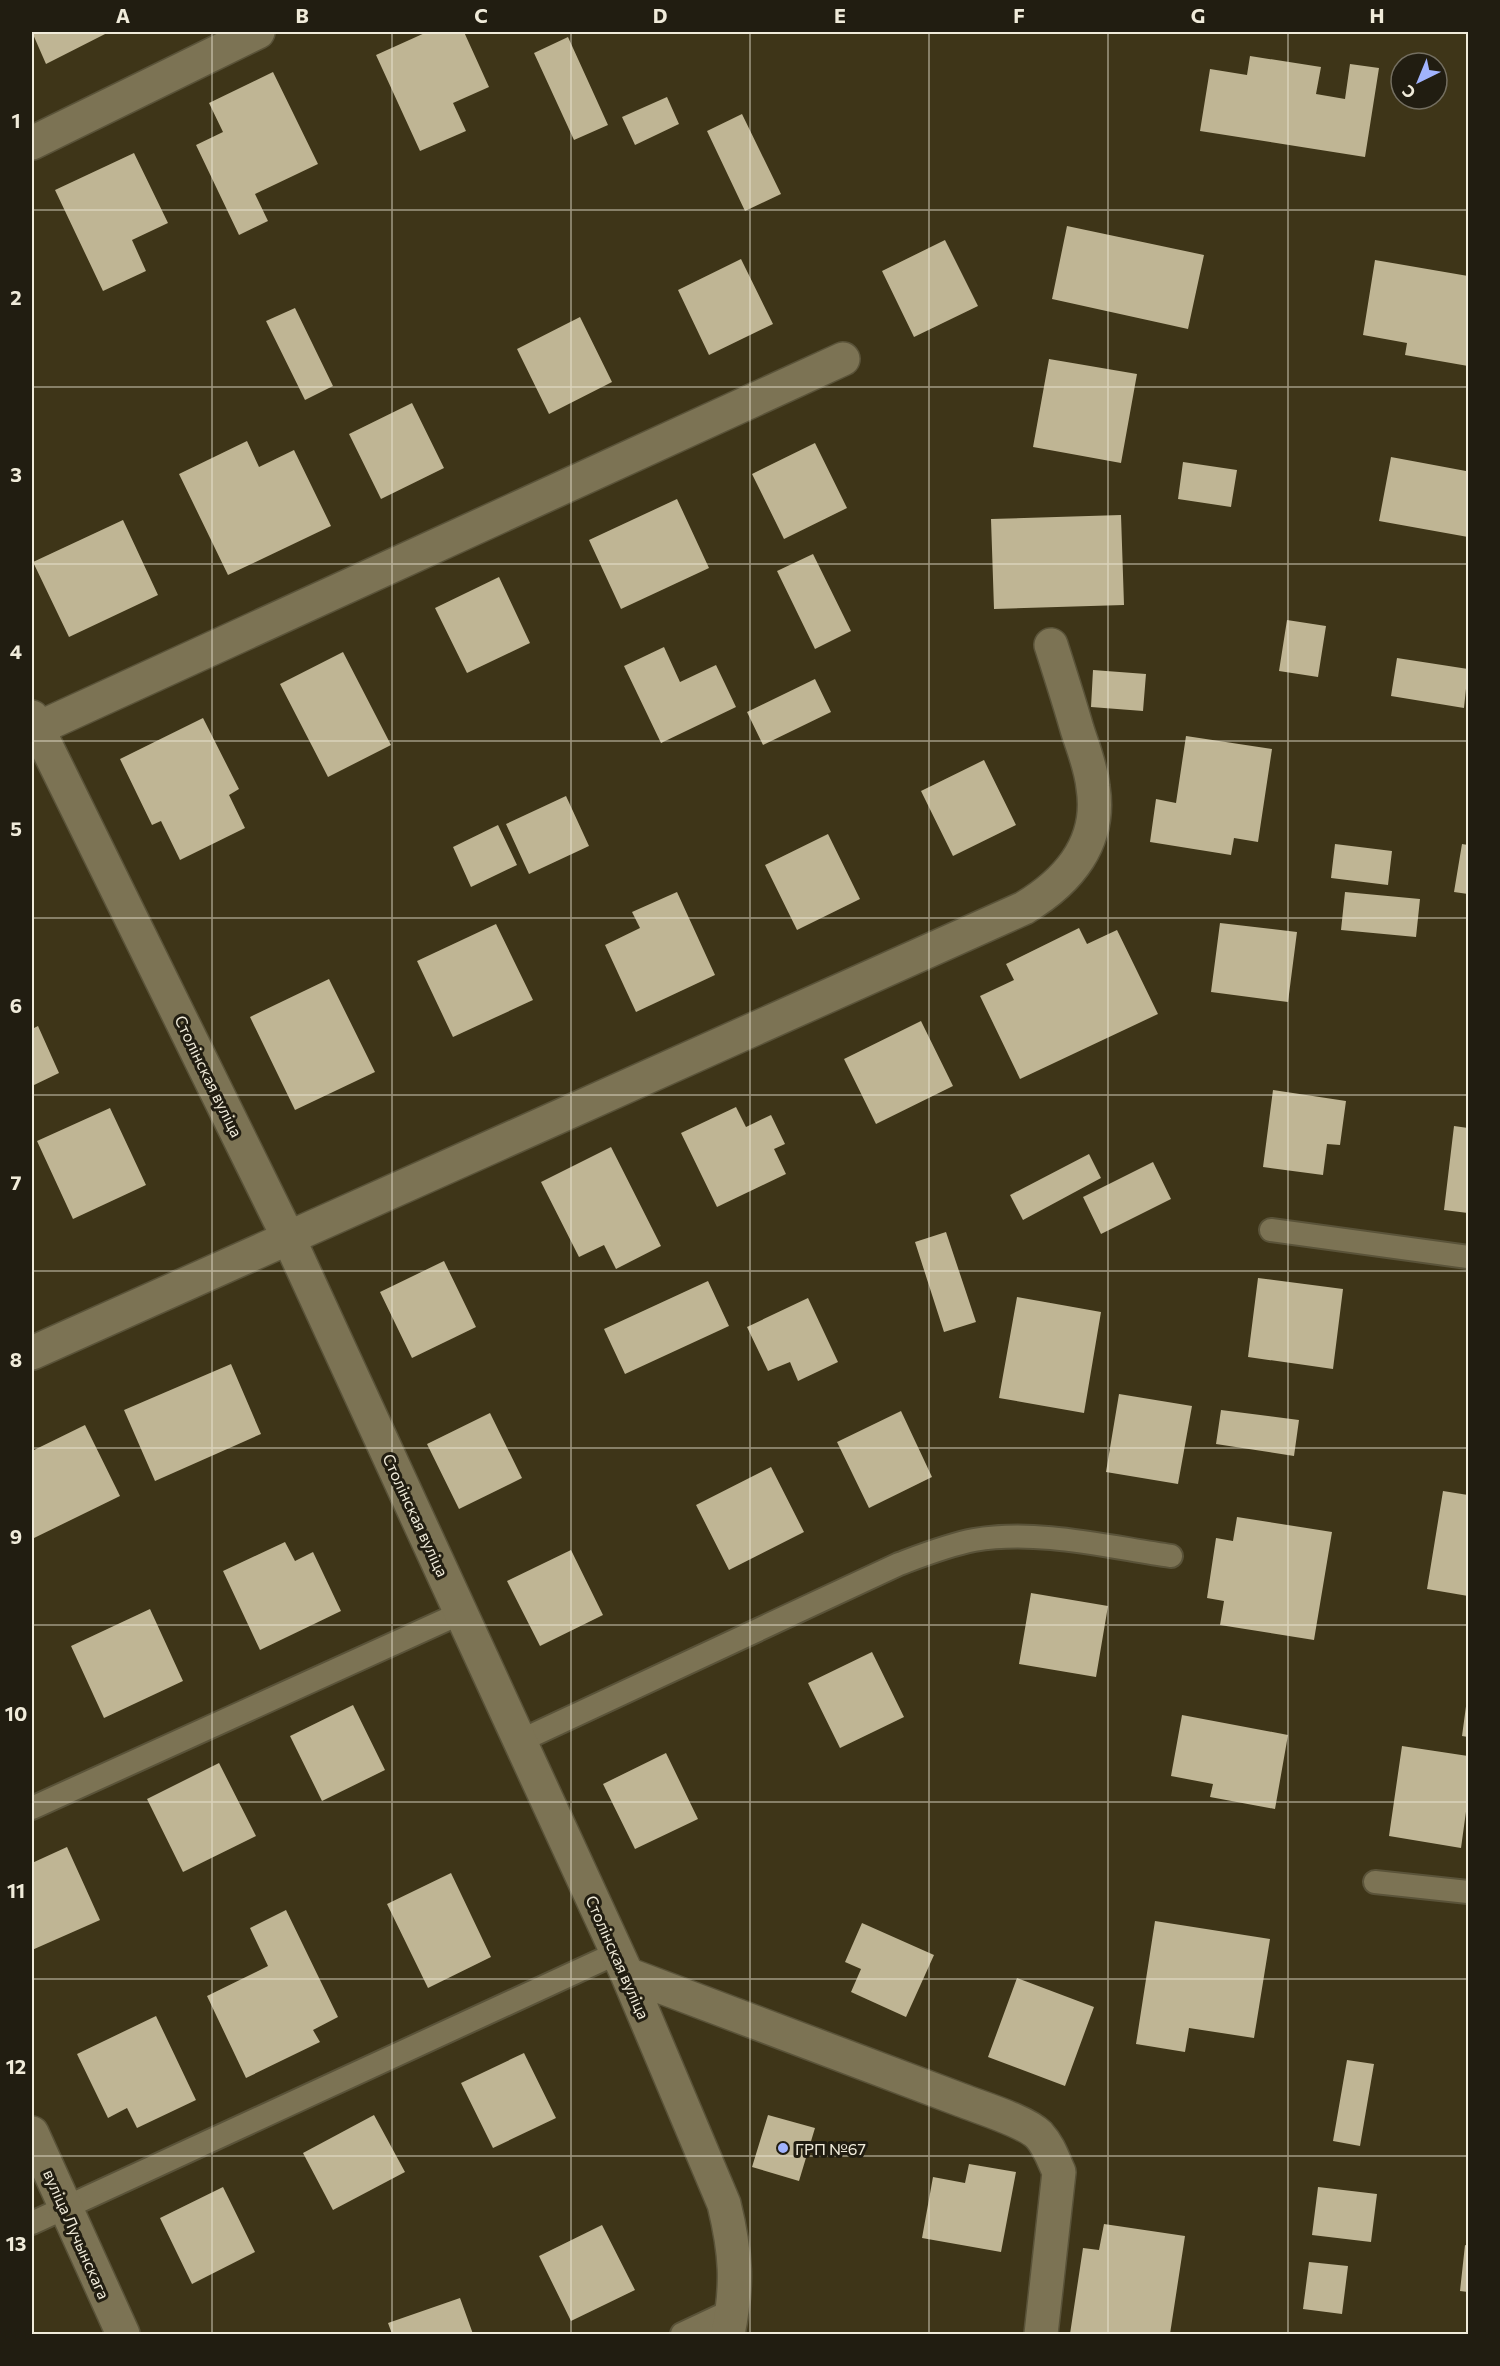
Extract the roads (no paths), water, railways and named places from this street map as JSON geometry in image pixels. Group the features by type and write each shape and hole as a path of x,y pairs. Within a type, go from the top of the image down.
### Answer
{"street":[{"path":"32,143 258,32"},
{"path":"33,726 843,359"},
{"path":"32,1353 1014,913 1044,896 1063,880 1078,860 1089,839 1094,816 1094,789 1088,764 1051,645"},
{"name":"Столінская вуліца","path":"33,726 289,1239 622,1964 724,2204 733,2241 736,2274 731,2322"},
{"path":"622,1964 1012,2120 1037,2133 1049,2148 1059,2172 1041,2334"},
{"name":"вуліца Лучынскага","path":"32,2133 123,2334"}],"lane":[{"path":"1271,1230 1468,1257"},
{"path":"520,1741 899,1564 936,1550 975,1540 1013,1537 1052,1539 1171,1556"},
{"path":"32,1808 461,1613"},
{"path":"1375,1882 1468,1892"},
{"path":"32,2223 622,1964"},
{"path":"682,2334 731,2322"}],"place":[{"name":"ГРП №67","path":"783,2148"}]}
